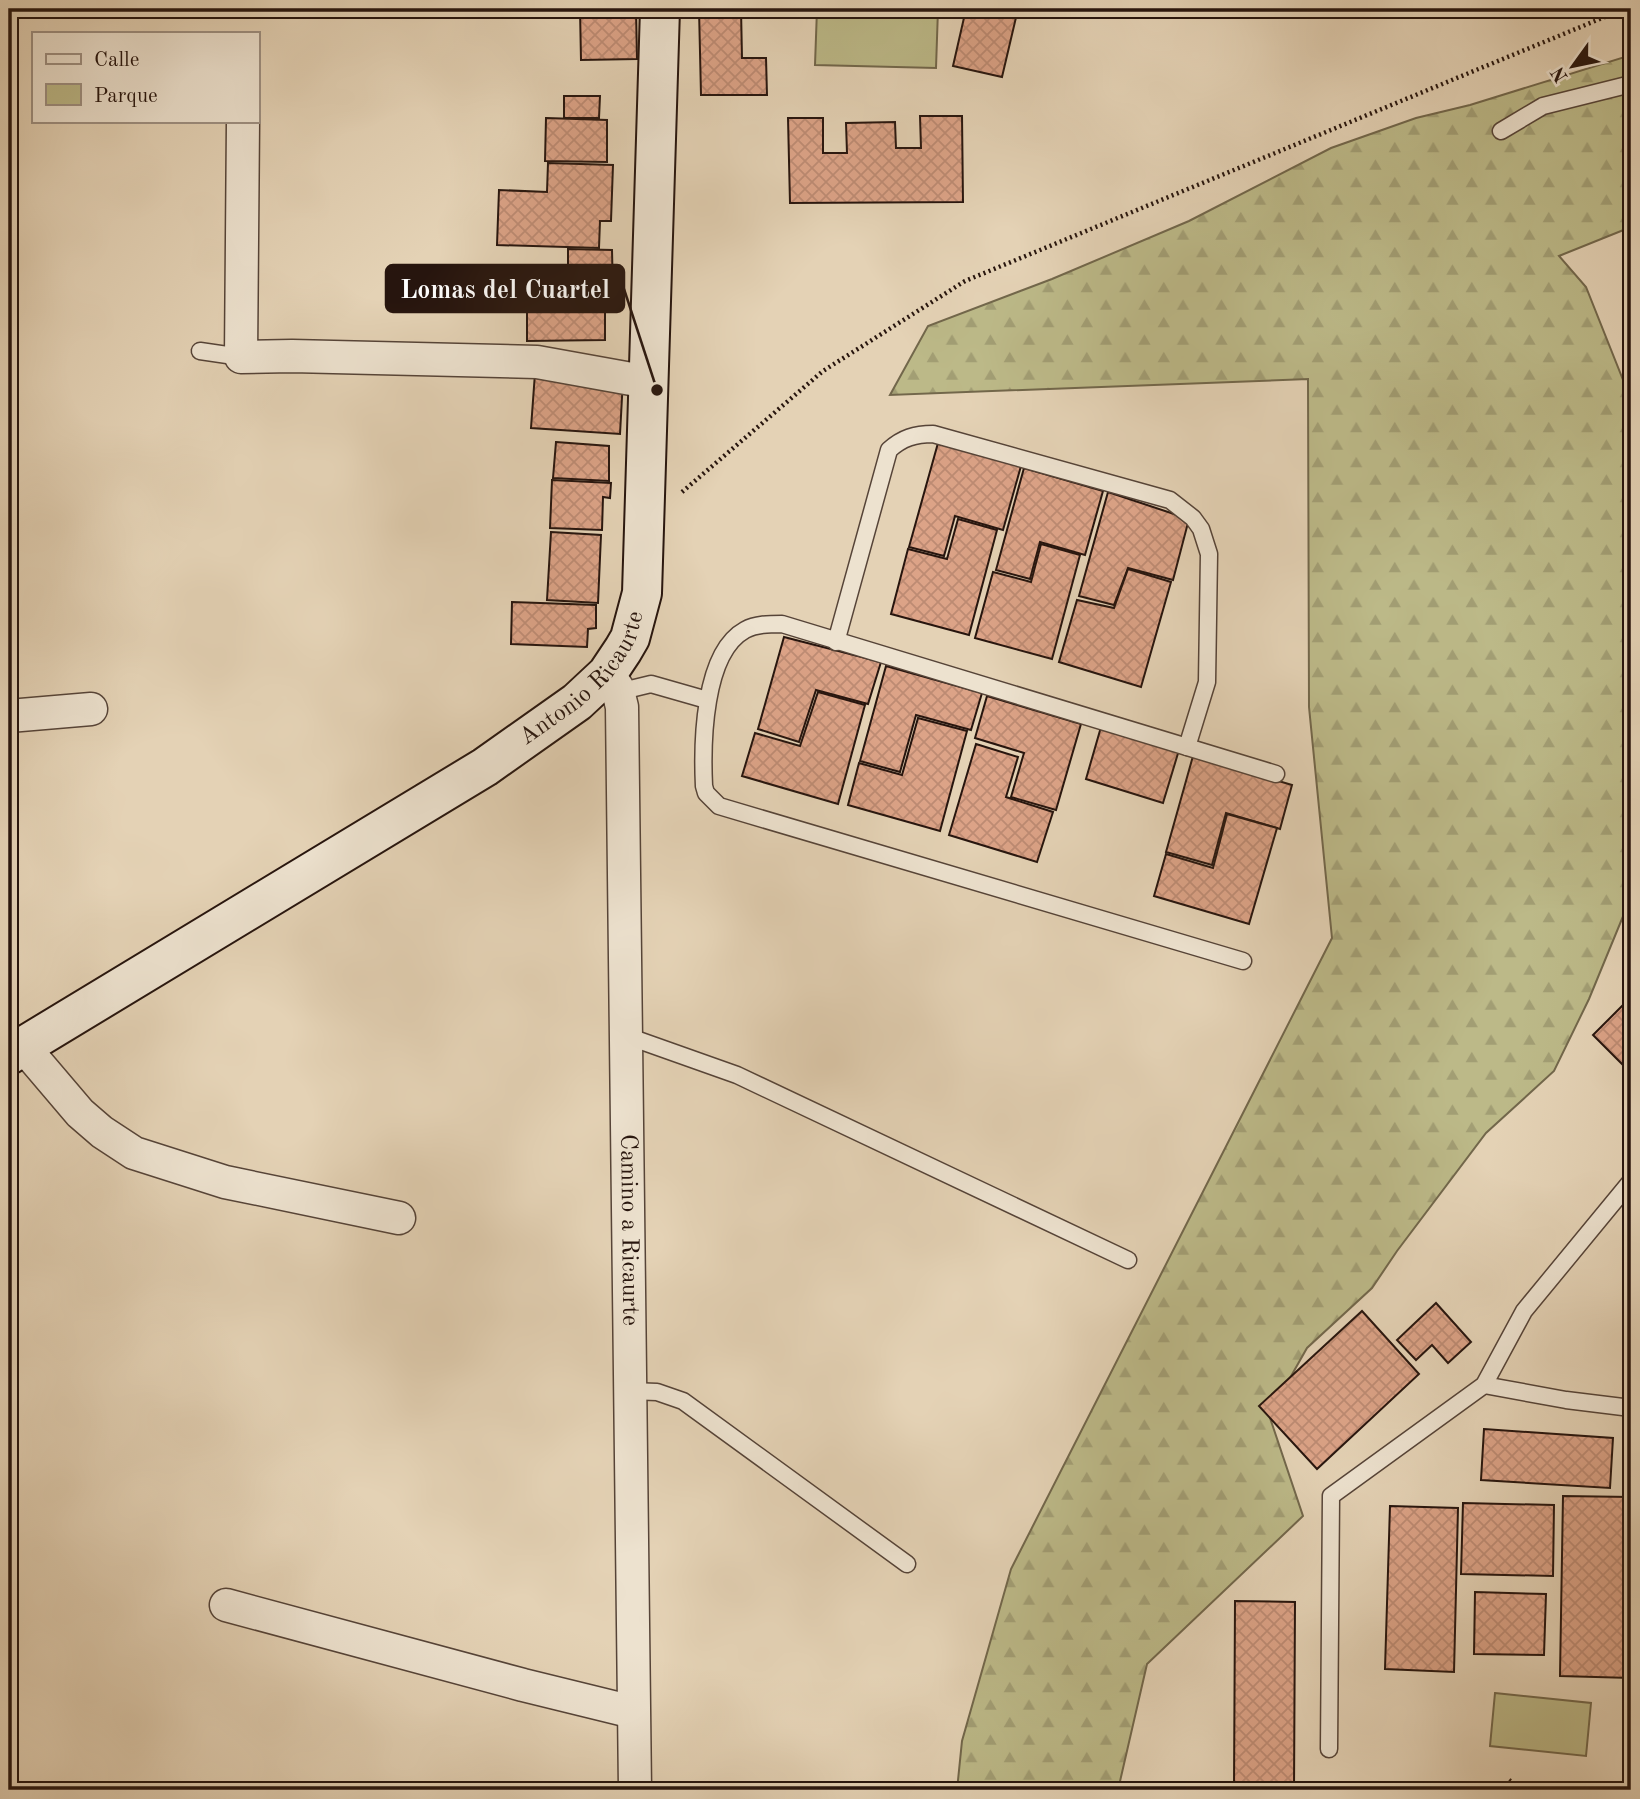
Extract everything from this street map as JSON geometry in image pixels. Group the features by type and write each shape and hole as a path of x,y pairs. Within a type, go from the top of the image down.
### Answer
{"main road":[{"name":"Antonio Ricaurte","path":"16,1050 485,767 577,702 613,683 630,638 642,593 660,9"}],"street":[{"path":"243,122 240,357 537,362 648,382"},
{"name":"Camino a Ricaurte","path":"613,683 623,717 635,1790"},
{"path":"9,716 91,709"},
{"path":"16,1050 80,1113 102,1132 134,1153 225,1182 399,1218"},
{"path":"226,1605 633,1712"}],"lane":[{"path":"1501,131 1543,106 1631,84"},
{"path":"200,351 240,357"},
{"path":"836,642 889,450 906,438 933,434 1170,500 1193,517 1209,554 1208,682 1187,747"},
{"path":"1242,961 719,806 706,793 704,786 707,700 720,658 734,637 757,625 782,624 1276,774"},
{"path":"613,683 651,684 707,700"},
{"path":"627,1036 737,1075 1128,1260"},
{"path":"1329,1749 1331,1496 1484,1385 1524,1311 1631,1181"},
{"path":"1484,1385 1566,1401 1631,1408"},
{"path":"630,1391 657,1392 683,1401 907,1564"}],"path":[{"path":"644,524 823,371 965,281 1624,9"},
{"path":"1508,1780 1523,1790"}],"green space":[{"path":"817,9 938,9 936,68 815,65"},
{"path":"1631,55 1631,227 1559,256 1586,287 1631,400 1631,897 1589,999 1554,1071 1486,1133 1372,1288 1307,1348 1269,1415 1303,1516 1147,1664 1118,1790 957,1790 962,1741 1011,1569 1332,938 1309,707 1308,379 890,395 928,326 1052,279 1189,221 1331,148 1416,118 1470,105"},
{"path":"1495,1693 1591,1703 1586,1756 1490,1746"}],"building":[{"path":"580,9 636,9 637,59 581,60"},
{"path":"699,9 741,9 742,58 766,58 767,95 701,95"},
{"path":"966,9 1018,9 1002,77 953,66"},
{"path":"564,96 600,96 599,118 564,118"},
{"path":"920,116 962,116 963,202 790,203 788,118 823,118 823,153 847,153 846,123 895,122 896,148 921,148"},
{"path":"546,118 607,120 607,162 545,161"},
{"path":"548,163 613,165 611,221 600,221 599,248 497,245 499,190 547,192"},
{"path":"568,249 612,250 613,294 568,294"},
{"path":"527,296 605,296 605,340 527,341"},
{"path":"535,373 623,379 620,434 531,428"},
{"path":"556,442 609,446 609,481 553,478"},
{"path":"938,443 1021,466 1003,530 955,516 944,556 909,547"},
{"path":"1024,468 1103,491 1085,555 1040,542 1030,579 996,570"},
{"path":"552,480 611,483 610,498 603,497 602,530 550,528"},
{"path":"1108,492 1189,519 1173,580 1128,568 1114,605 1079,596"},
{"path":"958,519 997,530 969,635 891,614 908,549 947,559"},
{"path":"551,532 601,535 598,603 547,600"},
{"path":"1041,544 1080,555 1052,659 975,638 993,572 1031,582"},
{"path":"1128,569 1171,582 1141,687 1059,662 1077,600 1114,608"},
{"path":"512,602 596,605 596,628 588,629 587,647 511,644"},
{"path":"784,637 881,662 868,704 816,690 799,742 758,729"},
{"path":"886,666 982,693 971,730 916,715 900,772 860,761"},
{"path":"818,692 865,705 838,804 742,776 755,733 800,746"},
{"path":"987,696 1081,724 1056,810 1011,797 1024,753 975,738"},
{"path":"918,718 967,731 940,831 848,805 859,763 902,775"},
{"path":"1101,727 1179,750 1163,803 1086,779"},
{"path":"976,744 1018,757 1006,797 1053,812 1037,862 949,835"},
{"path":"1193,756 1292,785 1280,829 1226,813 1212,865 1166,852"},
{"path":"1227,814 1277,828 1249,924 1154,896 1166,854 1213,868"},
{"path":"1631,997 1631,1073 1593,1035"},
{"path":"1436,1303 1471,1342 1448,1363 1432,1345 1416,1360 1397,1340"},
{"path":"1362,1311 1419,1374 1317,1469 1259,1406"},
{"path":"1484,1429 1613,1438 1610,1488 1481,1480"},
{"path":"1563,1496 1631,1497 1631,1678 1560,1676"},
{"path":"1463,1503 1554,1505 1553,1576 1461,1574"},
{"path":"1390,1506 1458,1508 1454,1672 1385,1669"},
{"path":"1475,1592 1546,1594 1544,1655 1474,1654"},
{"path":"1235,1601 1295,1602 1294,1790 1234,1789"},
{"path":"1594,1783 1631,1785 1631,1790 1594,1790"}],"place":[{"name":"Lomas del Cuartel","path":"657,390"}]}
